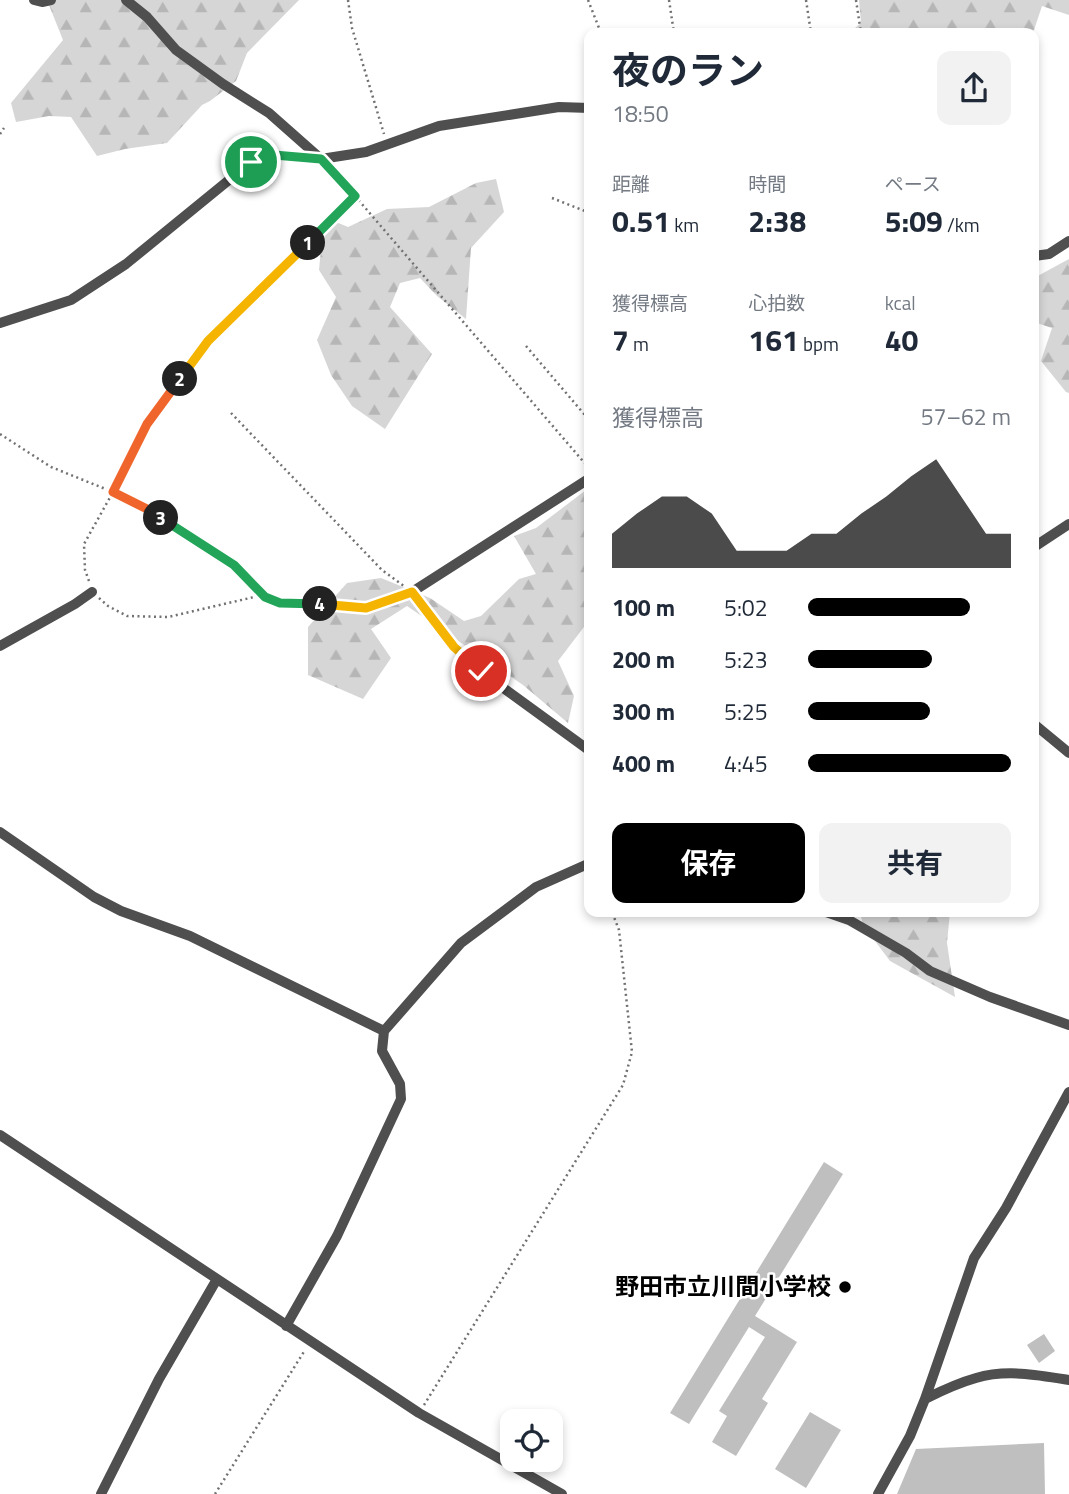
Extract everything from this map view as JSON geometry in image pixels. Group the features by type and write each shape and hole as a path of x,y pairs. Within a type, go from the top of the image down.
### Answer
{"street":[{"path":"34,0 51,0"},
{"path":"126,0 147,17 176,50 269,113 321,159"},
{"path":"0,323 71,300 82,293 126,264 251,162 274,155 321,159 366,152 439,125 559,107 584,108"},
{"path":"1039,255 1049,254 1069,241"},
{"path":"584,482 412,592 454,647 481,671 584,747"},
{"path":"1039,544 1069,524"},
{"path":"0,646 92,592"},
{"path":"1039,728 1069,753"},
{"path":"0,832 94,897 121,911 190,936 384,1031"},
{"path":"286,1326 337,1236 401,1099 400,1084 382,1051 384,1031 461,943 536,887 584,866"},
{"path":"840,917 906,953 930,971 989,997 1069,1025"},
{"path":"878,1494 910,1436 974,1258 1006,1208 1069,1092"},
{"path":"0,1135 419,1413 555,1493"},
{"path":"101,1494 159,1378 217,1279"},
{"path":"925,1399 979,1377 1018,1373 1069,1380"}],"path":[{"path":"348,0 352,28 387,144"},
{"path":"588,0 599,28"},
{"path":"669,0 673,28"},
{"path":"806,0 810,28"},
{"path":"856,0 860,28"},
{"path":"0,134 4,128"},
{"path":"321,159 584,463"},
{"path":"262,595 168,617 127,616 108,606 92,592 85,570 84,544 147,424 208,341 355,196"},
{"path":"552,198 584,211"},
{"path":"526,346 584,414"},
{"path":"231,413 382,570 412,592"},
{"path":"0,434 51,467 149,510 234,565 262,595 280,603 366,608 412,592"},
{"path":"419,1413 623,1085 632,1052 619,930 614,917"},
{"path":"215,1494 310,1341"}],"green space":[{"path":"47,0 299,0 247,53 236,81 202,105 167,143 97,156 71,117 49,116 16,122 11,103 63,40"},
{"path":"859,0 1069,0 1069,15 1042,6 1035,28 855,28 861,23"},
{"path":"496,179 504,212 471,248 466,319 437,296 420,278 400,283 390,307 432,354 385,429 352,406 331,375 317,340 336,297 319,270 324,217 348,227 387,209 429,207 476,183"},
{"path":"1069,259 1069,393 1041,361 1052,328 1039,324 1039,275"},
{"path":"584,492 584,627 558,661 574,696 568,723 523,685 407,606 371,629 391,658 363,699 308,675 308,627 347,583 381,578 430,598 464,621 481,616 519,579 536,574 514,536 536,528"},
{"path":"861,917 950,917 947,943 955,997 890,961 863,925"}],"building":[{"path":"824,1162 843,1174 755,1316 797,1342 762,1399 768,1403 736,1456 712,1442 727,1416 719,1411 765,1337 749,1327 689,1424 670,1413"},
{"path":"1044,1334 1055,1351 1039,1363 1027,1345"},
{"path":"810,1412 841,1430 806,1488 775,1469"},
{"path":"1044,1443 1045,1494 897,1494 916,1449"}],"place":[{"name":"野田市立川間小学校","path":"845,1287"}],"route":[{"path":"251,162 274,155 321,159 355,196 208,341 147,424 113,492 149,510 234,565 265,597 280,603 366,608 412,592 454,647 481,671"}]}
